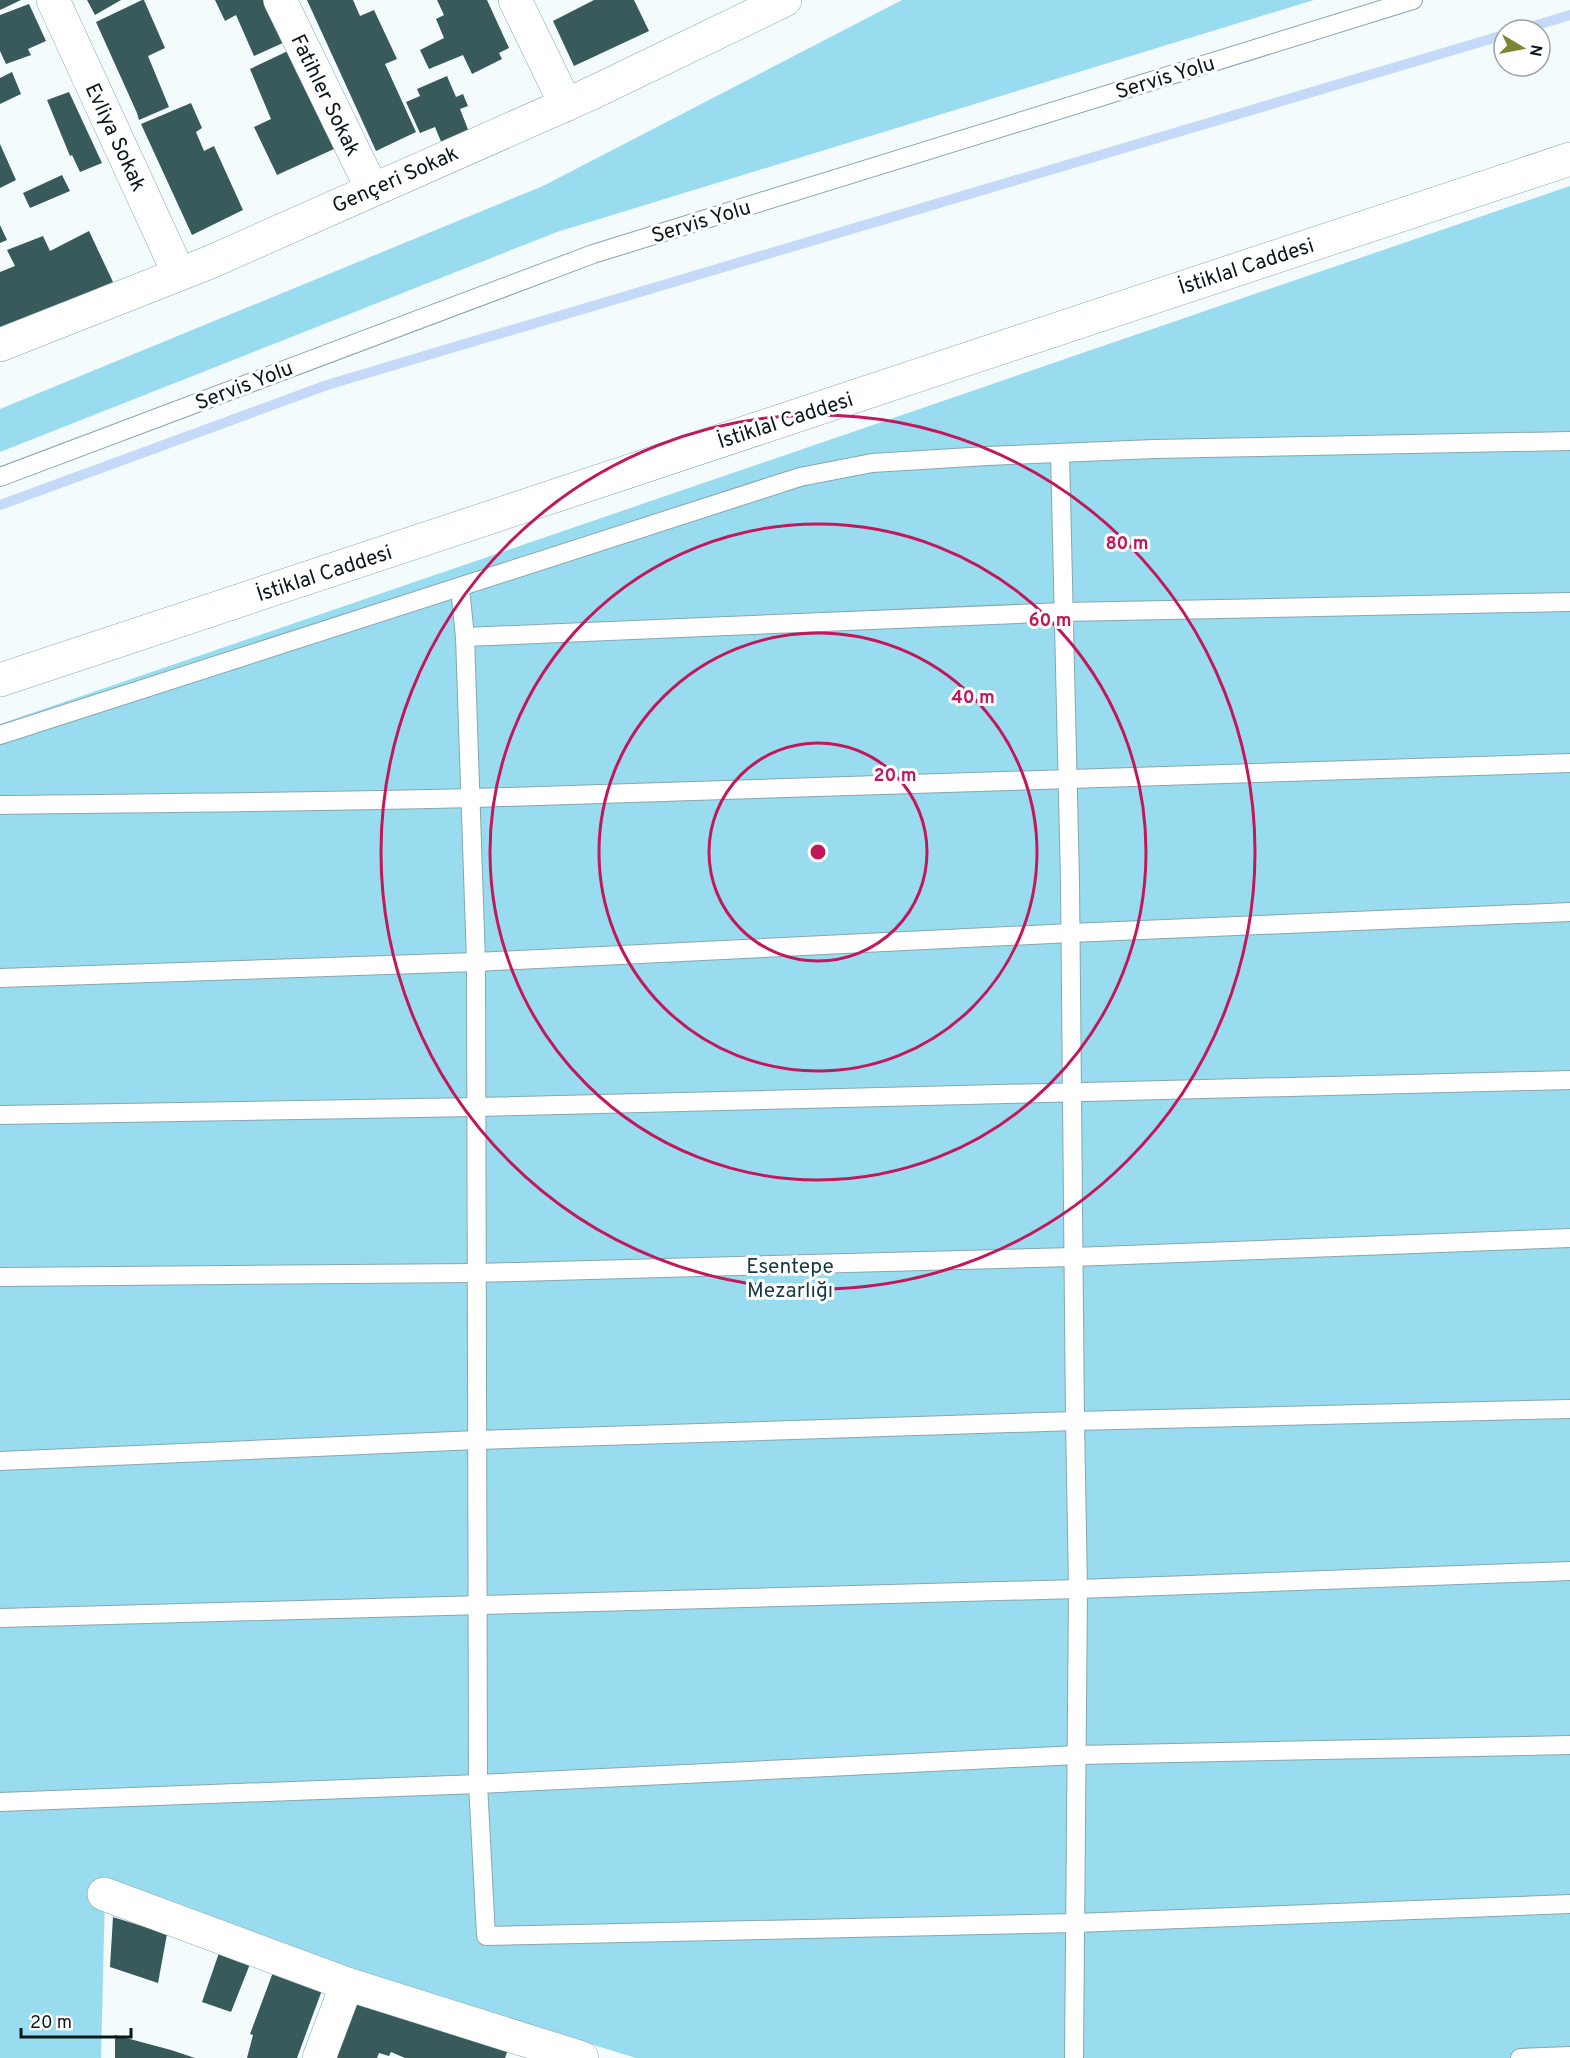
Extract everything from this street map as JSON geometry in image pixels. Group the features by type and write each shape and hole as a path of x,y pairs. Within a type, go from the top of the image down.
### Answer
{"street":[{"name":"Evliya Sokak","path":"53,0 179,274"},
{"name":"Fatihler Sokak","path":"280,0 372,189"},
{"path":"515,0 566,105"},
{"name":"Gençeri Sokak","path":"0,345 179,274 566,105 743,9 784,0"},
{"name":"İstiklal Caddesi","path":"0,680 1570,159"},
{"path":"104,1894 347,1984 582,2058"},
{"path":"319,2058 347,1984"}],"lane":[{"name":"Servis Yolu","path":"0,477 592,254 1413,0"},
{"path":"0,735 800,477 872,463 1177,448 1570,441"},
{"path":"1060,453 1071,933 1078,1589 1074,2058"},
{"path":"460,588 465,637 476,962 478,1784 486,1936 1076,1923 1570,1904"},
{"path":"465,637 1063,612 1570,602"},
{"path":"0,805 470,798 842,788 1067,778 1570,763"},
{"path":"0,978 476,962 1071,933 1570,912"},
{"path":"0,1115 476,1107 1570,1080"},
{"path":"0,1277 476,1273 1073,1257 1570,1238"},
{"path":"0,1461 477,1440 1075,1421 1570,1410"},
{"path":"0,1618 1078,1589 1570,1571"},
{"path":"0,1802 478,1784 1077,1755 1570,1745"},
{"path":"1520,2058 1570,2056"}],"green space":[{"path":"902,0 1314,0 557,232 0,452 0,409 543,186"},
{"name":"Esentepe Mezarlığı","path":"1570,186 1570,2058 636,2058 105,1895 101,2058 0,2058 0,724"}],"building":[{"path":"0,0 21,0 0,10"},
{"path":"87,0 121,0 95,15"},
{"path":"144,0 165,48 148,56 169,107 139,120 96,22"},
{"path":"215,0 266,0 285,42 254,56 236,15 225,21"},
{"path":"307,0 353,0 360,16 374,10 397,59 385,64 416,132 376,151"},
{"path":"437,0 487,0 509,48 499,53 502,59 472,74 463,55 429,69 420,50 444,38 436,19 444,15"},
{"path":"594,0 634,0 649,31 574,66 553,21"},
{"path":"29,4 46,41 28,49 31,55 6,64 0,51 0,15"},
{"path":"290,50 334,149 277,175 254,127 271,119 250,69"},
{"path":"12,72 21,94 0,104 0,78"},
{"path":"447,76 456,97 463,94 468,106 460,109 469,132 442,144 435,127 420,133 406,102 420,96 417,89"},
{"path":"69,92 102,163 80,172 72,155 70,156 47,100"},
{"path":"191,103 202,128 196,132 204,151 214,146 243,210 192,235 141,124"},
{"path":"0,144 16,180 0,188"},
{"path":"62,175 70,191 30,208 23,193"},
{"path":"0,225 7,240 0,243"},
{"path":"89,231 113,282 0,329 0,272 15,266 7,250 43,236 50,251"},
{"path":"113,1917 167,1934 158,1983 110,1967"},
{"path":"220,1950 252,1959 231,2012 202,2002"},
{"path":"275,1967 325,1982 297,2058 247,2058 253,2035 250,2034"},
{"path":"355,1991 511,2041 505,2058 405,2058 391,2052 389,2056 379,2053 377,2058 331,2058"},
{"path":"115,2035 171,2050 195,2058 115,2058"}],"waterway":[{"path":"1552,21 1570,15"},
{"path":"0,505 327,385 1492,39"}]}
